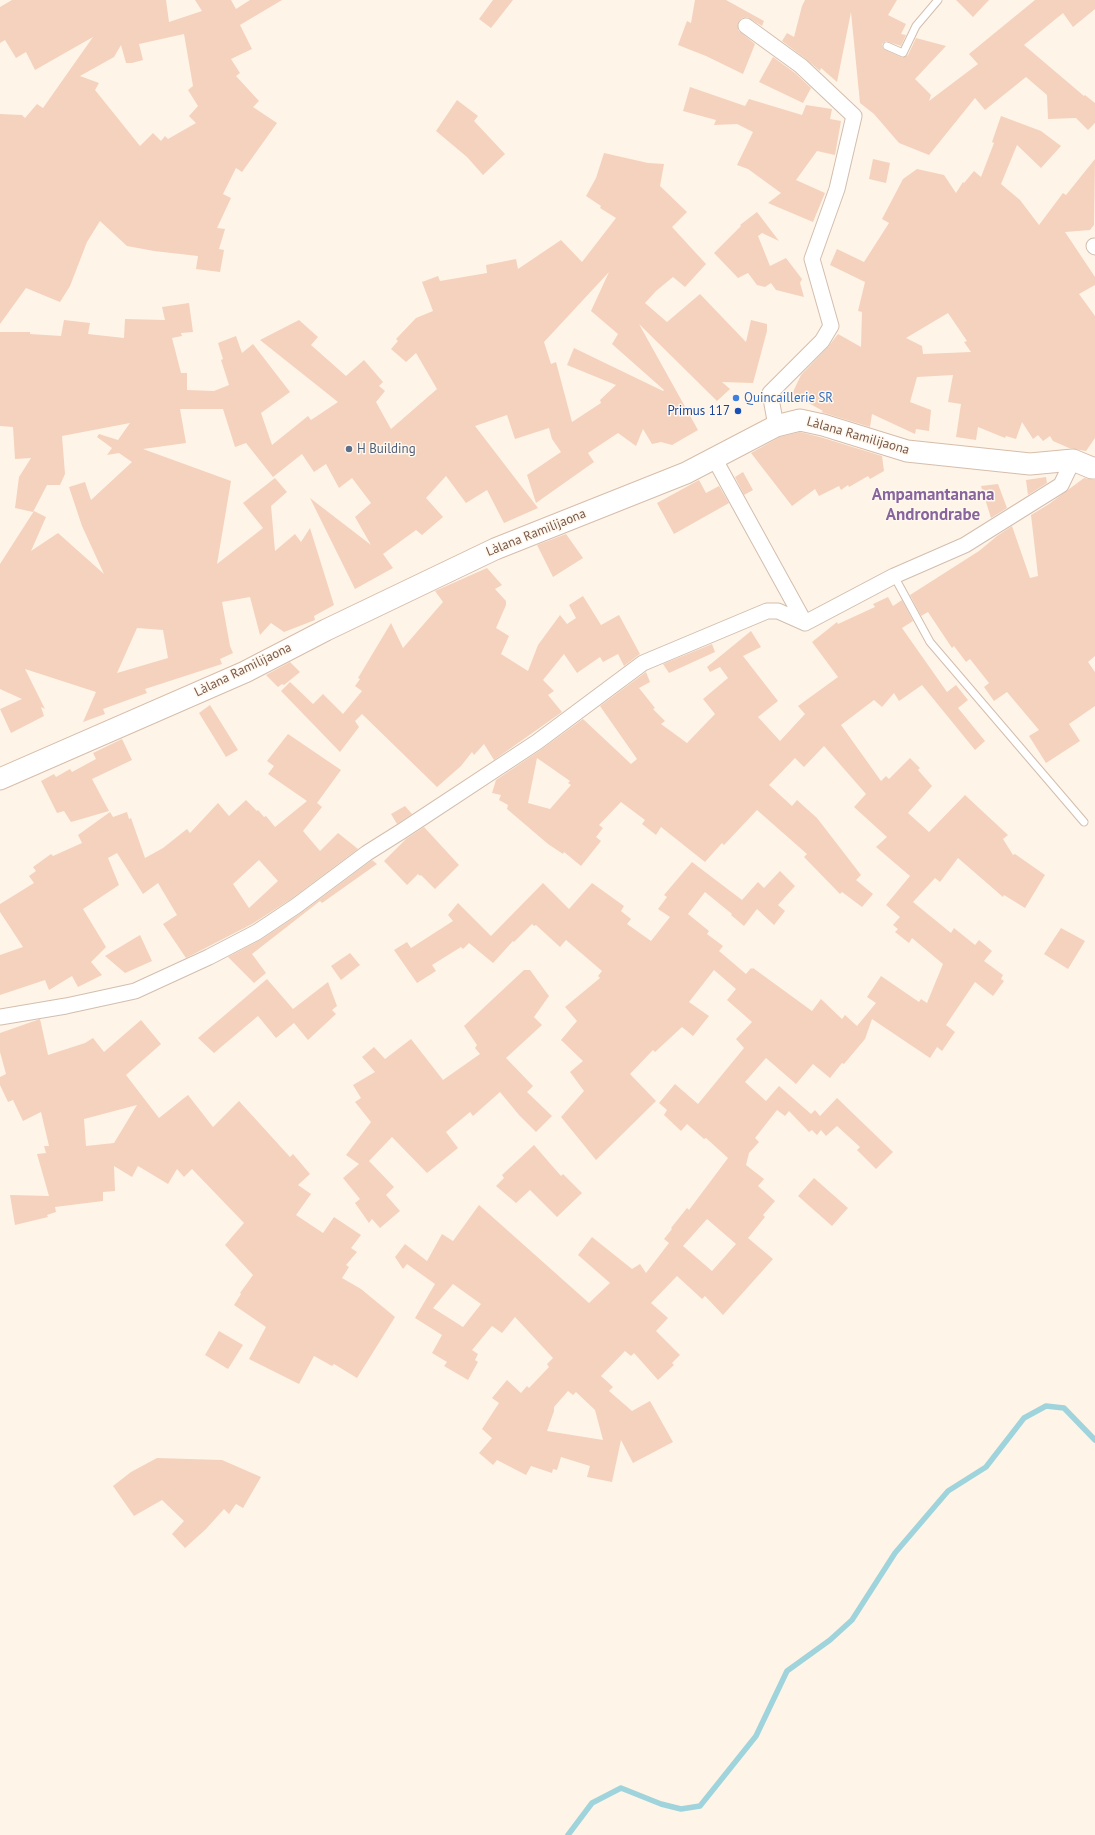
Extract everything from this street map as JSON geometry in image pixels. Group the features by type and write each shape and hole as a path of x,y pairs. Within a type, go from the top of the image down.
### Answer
{"street":[{"path":"746,26 801,66 854,116 837,189 812,259 831,326 822,341 770,393 776,426"},
{"name":"Làlana Ramilijaona","path":"0,779 245,672 326,630 495,549 686,473 776,426 800,420 808,421 907,451 1030,464 1073,460 1095,468"},
{"path":"714,458 805,623"},
{"path":"805,623 894,576 965,545 1062,485 1073,460"},
{"path":"0,1017 66,1006 135,991 209,957 256,932 296,906 367,853 537,742 643,663 767,611 778,611 805,623"}],"lane":[{"path":"887,46 903,53 916,26 938,0"},
{"path":"894,576 930,642 1084,822"}],"building":[{"path":"12,0 166,0 169,22 202,11 195,0 231,0 236,9 250,0 282,0 240,25 252,49 231,59 240,73 236,76 259,101 253,107 277,123 242,172 236,168 223,194 231,198 217,228 225,229 219,249 224,250 220,272 196,269 198,256 127,246 100,221 87,242 70,286 60,302 26,288 0,324 0,114 22,115 25,118 37,104 43,108 93,37 35,70 26,52 16,58 5,40 0,43 0,7","holes":["184,34 193,86 188,90 198,106 189,116 196,123 168,139 165,136 161,141 153,133 140,146 95,90 99,83 80,76 114,57 121,45 126,63 132,63 143,60 139,44"]},
{"path":"493,0 513,0 491,28 479,19"},
{"path":"695,0 726,0 764,21 762,26 747,17 742,18 739,21 738,30 755,44 743,74 706,56 678,45 687,21 691,23"},
{"path":"805,0 897,0 888,15 906,24 901,34 906,35 901,46 886,41 882,44 883,49 903,58 908,55 916,38 946,46 915,79 931,95 929,101 978,64 969,54 1035,0 1095,0 1095,9 1073,27 1063,13 1024,45 1084,96 1085,95 1095,103 1095,123 1088,130 1076,118 1048,119 1047,95 1026,77 985,110 975,98 929,155 899,143 874,114 860,103 851,12 837,82 821,68 820,71 782,41 787,33 794,37"},
{"path":"956,0 989,0 973,17"},
{"path":"773,57 795,73 811,88 803,103 759,82"},
{"path":"690,87 745,106 749,99 802,115 806,105 832,109 830,119 841,121 835,155 817,151 796,180 825,193 813,222 768,203 781,193 748,169 737,165 753,132 737,124 714,125 716,120 683,111"},
{"path":"457,100 478,116 474,121 505,154 483,175 467,157 436,131"},
{"path":"1001,116 1041,131 1061,146 1041,168 1017,145 1001,184 1020,200 1039,225 1063,193 1066,195 1095,159 1094,225 1090,230 1065,232 1095,277 1095,285 1079,294 1095,316 1095,438 1086,451 1069,448 1053,441 1050,436 1043,441 1038,435 1033,439 1022,422 1016,439 1006,436 1005,438 978,427 976,440 956,437 961,404 948,402 953,375 917,377 910,402 931,410 929,431 916,429 915,434 872,414 870,427 821,412 823,411 792,394 801,375 828,347 838,334 861,347 862,312 858,311 865,282 830,265 837,249 864,262 889,223 882,219 903,179 917,169 944,175 956,193 963,182 964,183 974,171 981,177 994,143 992,142","holes":["948,313 967,341 964,342 971,352 923,354 922,346 906,338"]},
{"path":"604,153 648,163 664,164 660,186 687,212 672,227 706,264 685,287 673,277 656,291 645,303 667,322 700,294 746,342 751,320 767,324 767,331 753,383 722,382 730,389 717,401 639,324 698,430 672,445 661,442 652,444 643,429 636,446 618,433 588,453 594,462 536,503 527,475 561,452 552,439 549,428 515,439 507,415 475,426 538,508 504,523 487,490 466,503 446,476 426,498 443,517 422,535 416,530 383,554 393,568 355,589 310,498 371,545 355,517 371,503 352,478 339,488 326,464 314,472 302,454 273,477 246,443 235,447 223,409 180,409 186,443 143,449 231,481 217,564 263,528 243,503 275,478 287,492 271,506 275,551 295,534 301,542 310,528 334,605 314,616 315,620 284,632 271,623 260,635 250,597 222,602 230,646 233,653 220,659 222,664 145,689 147,693 103,709 105,714 83,722 96,692 25,669 45,709 41,707 44,716 11,733 0,709 22,699 0,689 0,564 34,511 46,517 31,551 58,533 104,574 82,526 69,487 85,482 91,500 132,462 119,453 107,455 112,448 97,437 99,434 118,440 130,423 62,436 65,474 60,485 47,485 33,512 15,508 19,477 31,458 15,459 13,427 0,426 0,332 30,332 30,334 61,336 64,320 90,323 88,334 124,338 125,319 165,320 162,307 189,303 193,332 181,333 182,336 172,338 181,373 187,373 187,390 214,391 229,385 221,360 223,359 218,343 236,336 242,353 253,344 290,392 261,413 272,445 308,416 311,420 338,402 260,340 299,320 318,337 311,345 346,376 364,360 383,382 379,386 385,391 376,402 391,429 437,389 416,353 406,362 391,349 398,341 396,339 416,318 433,311 422,282 438,276 440,281 487,273 486,265 516,259 518,269 561,240 582,262 616,218 600,208 601,206 586,196 596,178","holes":["609,272 591,311 618,334 612,344 664,390 663,391 574,348 567,365 616,385 600,400 601,403 572,422 556,362 551,364 544,342","137,628 163,630 168,658 117,673"]},
{"path":"873,159 890,163 886,183 869,179"},
{"path":"757,212 779,241 762,233 758,236 770,266 786,258 802,279 800,283 804,297 776,290 771,283 765,287 757,285 748,273 738,278 714,253 741,226 740,225"},
{"path":"800,432 882,456 884,471 870,479 868,476 849,487 848,485 841,490 839,486 819,496 815,489 792,506 751,453 780,437"},
{"path":"743,472 753,490 744,495 735,477"},
{"path":"1046,477 1047,483 1028,495 1026,480"},
{"path":"1084,478 1095,480 1095,656 1088,662 1095,672 1095,706 1069,724 1080,741 1046,763 1029,736 1039,730 1007,692 994,701 984,687 989,683 970,659 966,662 954,646 952,648 928,612 921,616 910,595 979,551 1012,526 1030,578 1038,576 1031,515 1049,504"},
{"path":"699,480 706,493 719,486 729,503 674,534 657,503"},
{"path":"998,484 1007,508 991,518 981,486"},
{"path":"566,534 583,558 553,577 537,545"},
{"path":"487,568 502,585 495,589 506,601 506,605 496,628 509,636 501,654 528,671 538,645 560,615 567,624 576,618 569,605 583,596 601,625 619,615 640,654 624,666 618,654 603,662 600,657 577,673 564,654 543,680 554,691 548,695 562,712 494,760 484,744 474,755 472,752 461,766 437,787 362,714 355,721 359,727 340,752 281,691 290,682 313,704 323,694 343,714 362,691 355,686 360,679 358,678 391,623 403,648 443,602 435,591"},
{"path":"888,597 893,606 902,600 913,621 902,628 947,692 956,685 968,700 958,708 985,741 975,750 922,685 899,701 894,693 882,707 874,700 841,725 881,781 886,776 889,779 910,758 920,768 918,770 932,786 908,813 929,832 965,795 1008,835 1003,839 1013,855 1015,854 1045,875 1025,908 1004,895 1003,897 958,858 940,882 935,878 913,902 951,933 954,928 975,945 979,940 992,951 984,961 1003,975 1001,979 1004,981 993,996 975,982 946,1025 955,1032 942,1051 937,1047 930,1058 872,1019 865,1039 830,1078 813,1064 796,1084 766,1058 745,1082 766,1101 779,1086 811,1114 815,1110 820,1116 837,1098 893,1152 876,1169 857,1150 860,1147 837,1126 826,1136 821,1130 817,1135 812,1130 809,1132 789,1111 785,1116 777,1110 755,1138 759,1142 749,1153 746,1165 764,1179 758,1186 775,1201 763,1215 765,1217 748,1238 773,1259 723,1315 705,1296 702,1299 677,1276 651,1303 668,1318 656,1331 680,1355 672,1363 674,1365 658,1380 634,1353 631,1356 625,1351 601,1376 613,1387 609,1391 632,1411 650,1401 673,1442 633,1463 621,1440 612,1482 587,1477 590,1466 561,1457 557,1470 553,1469 552,1473 531,1466 526,1475 497,1460 493,1465 479,1453 492,1438 482,1429 499,1403 492,1398 507,1380 521,1393 527,1386 529,1388 549,1367 547,1364 553,1358 515,1317 502,1333 492,1326 472,1350 478,1354 475,1360 478,1362 468,1380 444,1366 447,1362 432,1353 442,1335 415,1318 435,1284 407,1264 403,1269 395,1257 405,1244 427,1261 442,1234 453,1241 479,1205 589,1303 610,1283 578,1255 592,1237 632,1269 640,1264 646,1273 669,1243 664,1239 672,1229 671,1228 687,1208 689,1210 728,1158 706,1138 704,1139 687,1124 681,1131 664,1115 667,1110 659,1103 675,1084 698,1104 744,1048 736,1039 752,1022 727,1000 736,989 714,970 689,1002 709,1016 693,1036 682,1027 655,1052 653,1050 630,1074 656,1101 596,1160 561,1117 584,1091 570,1072 583,1061 561,1040 577,1021 565,1007 600,978 598,976 602,971 566,940 560,947 536,925 534,926 532,924 514,942 513,941 493,963 469,943 463,949 461,947 432,965 436,971 417,983 394,950 407,942 411,948 453,921 448,915 458,903 491,936 543,883 569,909 592,883 624,906 621,911 631,919 627,924 651,941 670,917 658,909 667,897 664,895 692,862 742,900 758,882 764,888 780,871 795,886 778,905 785,911 774,925 757,909 744,926 705,892 688,914 709,931 707,934 723,946 719,951 746,974 751,968 753,968 812,1011 821,999 842,1019 845,1015 857,1026 876,1003 867,997 881,976 919,1002 921,999 927,1003 943,964 912,938 909,943 895,932 898,929 893,925 900,917 886,905 910,876 876,847 887,837 854,807 866,794 824,746 804,767 795,758 769,785 792,806 797,800 817,818 861,875 856,880 873,894 862,907 842,892 840,894 804,857 807,854 757,810 724,845 722,843 705,862 661,827 656,835 642,824 645,820 621,802 599,825 603,828 596,837 601,841 581,866 564,852 563,854 548,844 507,809 508,805 499,800 501,795 492,793 496,780 583,719 631,764 637,759 600,706 646,672 650,682 639,688 655,708 653,709 665,721 661,724 687,743 715,714 703,699 728,678 720,667 710,672 707,667 751,631 761,647 743,656 778,701 758,717 780,741 805,714 798,706 838,677 812,642 837,622 838,624 875,607 873,604","holes":["537,758 570,781 568,783 571,785 550,809 528,803","707,1219 736,1244 712,1271 683,1246","453,1284 481,1304 463,1327 433,1308","568,1391 573,1395 576,1392 595,1410 603,1440 547,1431 554,1407"]},
{"path":"712,644 715,652 669,673 663,664"},
{"path":"290,662 300,672 284,685 282,684 278,687 266,675"},
{"path":"210,705 238,750 226,757 199,713"},
{"path":"288,734 341,770 317,803 322,807 303,831 320,851 338,833 358,849 291,899 252,924 186,958 163,924 177,915 158,883 143,894 117,853 108,858 119,885 83,909 106,947 91,962 102,975 78,987 72,976 49,990 45,980 0,995 0,955 23,947 0,912 0,904 34,883 29,876 36,871 33,867 51,854 53,856 82,843 78,835 110,812 113,817 127,812 129,819 131,818 145,858 163,848 187,829 190,833 218,803 229,816 246,800 264,817 266,816 275,827 307,801 268,774 274,766 267,761","holes":["259,860 278,881 249,908 233,884"]},
{"path":"122,739 132,760 92,779 109,811 71,822 64,811 57,813 41,781 54,774 56,777 70,769 72,772 96,759 93,753"},
{"path":"405,806 412,814 397,824 391,814"},
{"path":"424,827 459,865 435,889 421,875 420,876 418,874 407,885 384,861 406,839"},
{"path":"372,860 377,864 322,903 320,901 252,954 266,973 254,983 228,957 262,939 301,913"},
{"path":"1061,928 1085,941 1068,969 1044,954"},
{"path":"140,935 152,961 125,973 105,956"},
{"path":"350,953 360,965 341,980 331,966"},
{"path":"524,970 530,970 549,996 534,1017 542,1025 506,1058 533,1086 527,1092 552,1116 536,1132 519,1115 500,1092 473,1116 470,1112 446,1132 458,1148 427,1173 392,1137 369,1161 394,1187 386,1195 400,1211 380,1228 372,1219 369,1223 355,1203 360,1199 343,1178 359,1164 346,1155 371,1122 355,1102 361,1098 353,1085 375,1072 362,1057 374,1047 385,1059 411,1039 443,1080 480,1054 475,1048 477,1045 464,1026"},
{"path":"267,979 293,1009 328,982 337,1006 332,1010 336,1014 308,1040 294,1023 276,1038 258,1016 214,1053 198,1038"},
{"path":"40,1019 48,1055 85,1043 93,1038 104,1052 141,1020 161,1044 126,1075 159,1118 188,1095 213,1127 239,1101 290,1157 293,1154 310,1174 298,1185 311,1194 296,1215 323,1233 334,1217 361,1235 351,1248 357,1252 346,1265 349,1267 342,1278 361,1289 395,1317 357,1378 334,1364 332,1366 314,1356 299,1384 249,1359 266,1327 234,1305 241,1294 240,1293 253,1275 225,1245 244,1223 192,1169 184,1177 177,1169 168,1184 138,1166 132,1177 114,1166 115,1191 103,1192 103,1201 55,1207 56,1212 47,1215 48,1217 15,1225 10,1195 49,1196 37,1154 46,1153 44,1146 49,1146 41,1112 23,1121 13,1100 8,1102 0,1085 0,1077 6,1074 0,1052 0,1033","holes":["137,1105 114,1143 86,1146 84,1119"]},
{"path":"534,1145 561,1176 563,1174 582,1193 557,1217 530,1190 516,1203 496,1186 504,1178 502,1175"},
{"path":"814,1178 848,1208 832,1226 798,1196"},
{"path":"219,1331 243,1345 228,1369 205,1355"},
{"path":"157,1458 222,1460 261,1477 243,1508 236,1504 229,1514 224,1509 206,1529 185,1548 172,1534 184,1521 162,1500 134,1516 113,1486 131,1472"}],"waterway":[{"path":"568,1835 592,1803 621,1788 661,1804 681,1809 700,1806 756,1736 787,1671 830,1640 852,1620 895,1553 948,1491 986,1467 1024,1418 1046,1406 1064,1408 1095,1440"}],"place":[{"name":"Quincaillerie SR","path":"736,398"},
{"name":"Primus 117","path":"738,411"},
{"name":"H Building","path":"349,449"}],"district":[{"name":"Ampamantanana Androndrabe","path":"933,505"}]}
